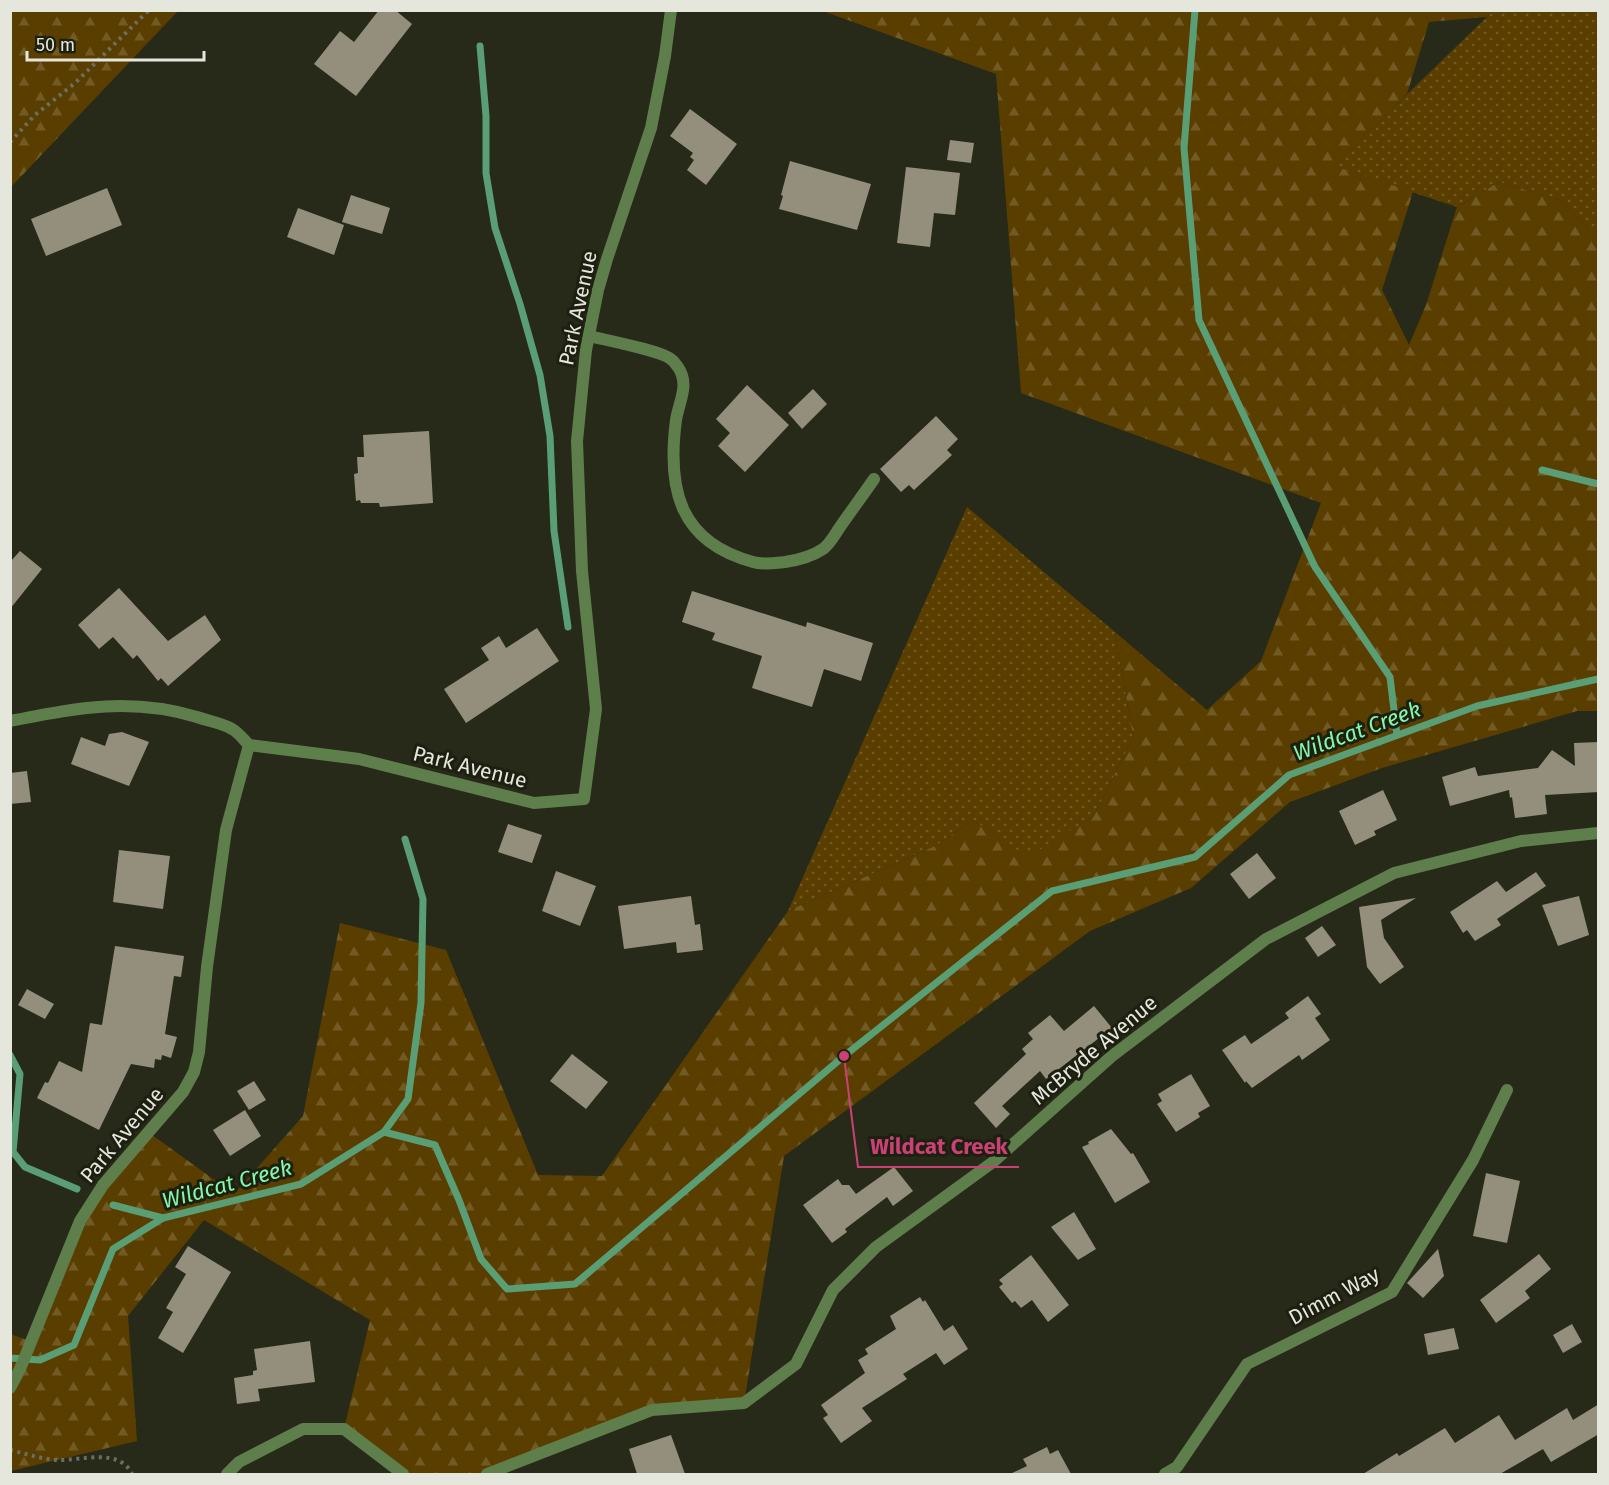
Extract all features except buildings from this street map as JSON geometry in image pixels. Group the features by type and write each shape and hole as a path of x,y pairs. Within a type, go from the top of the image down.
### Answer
{"street":[{"name":"Park Avenue","path":"10,1388 20,1369 80,1221 103,1185 183,1092 194,1072 199,1052 207,967 226,830 249,745 359,759 534,803 584,799 596,710 582,571 577,441 586,350 607,259 651,128 665,56 670,10"},
{"path":"589,336 672,359 680,369 684,381 683,395 676,418 674,481 684,514 697,532 733,557 759,564 781,563 803,560 826,548 874,479"},
{"path":"10,721 78,707 123,705 174,710 234,729 249,745"},
{"name":"McBryde Avenue","path":"487,1474 652,1410 744,1403 796,1364 833,1290 876,1247 993,1162 1112,1056 1266,939 1394,873 1521,841 1599,833"},
{"name":"Dimm Way","path":"1165,1474 1177,1467 1247,1364 1392,1292 1473,1160 1507,1090"},
{"path":"227,1474 239,1462 303,1430 344,1429 403,1474"}],"path":[{"path":"10,142 149,10"},
{"path":"10,1450 55,1460 102,1457 117,1460 130,1469 132,1474"}],"green space":[{"path":"10,11 178,11 11,187"},
{"path":"823,11 1493,11 1486,17 1429,22 1407,94 1334,166 1413,192 1382,290 1409,345 1426,305 1457,207 1499,182 1560,200 1598,239 1598,711 1577,711 1382,768 1290,802 1191,888 1090,931 784,1156 744,1403 652,1410 487,1474 403,1474 344,1429 370,1320 204,1220 128,1316 137,1441 11,1471 10,1334 33,1342 80,1221 148,1132 234,1194 303,1116 340,923 446,950 538,1175 602,1176 788,911 937,845 973,820 1028,857 1094,816 1133,737 1115,632 1207,710 1261,661 1321,503 1021,393 996,74"},
{"path":"1493,11 1598,11 1598,239 1560,200 1499,182 1457,207 1333,166"},
{"path":"967,507 1115,632 1133,737 1094,816 1028,858 973,820 937,845 788,911"}],"waterway":[{"path":"1195,10 1184,148 1199,320 1315,567 1390,677 1397,735"},
{"path":"480,46 486,116 486,173 495,228 540,375 550,436 554,531 568,627"},
{"path":"1542,470 1598,484"},
{"name":"Wildcat Creek","path":"10,1358 40,1360 74,1345 113,1249 163,1218 301,1184 384,1132 435,1145 481,1259 507,1289 575,1284 844,1056 1052,891 1195,857 1289,775 1477,706 1598,679"},
{"path":"384,1132 408,1099 421,1003 423,899 405,839"},
{"path":"10,1055 20,1074 13,1152 25,1167 77,1189"},
{"path":"113,1205 163,1218"}],"place":[{"name":"Wildcat Creek","path":"844,1056"}]}
